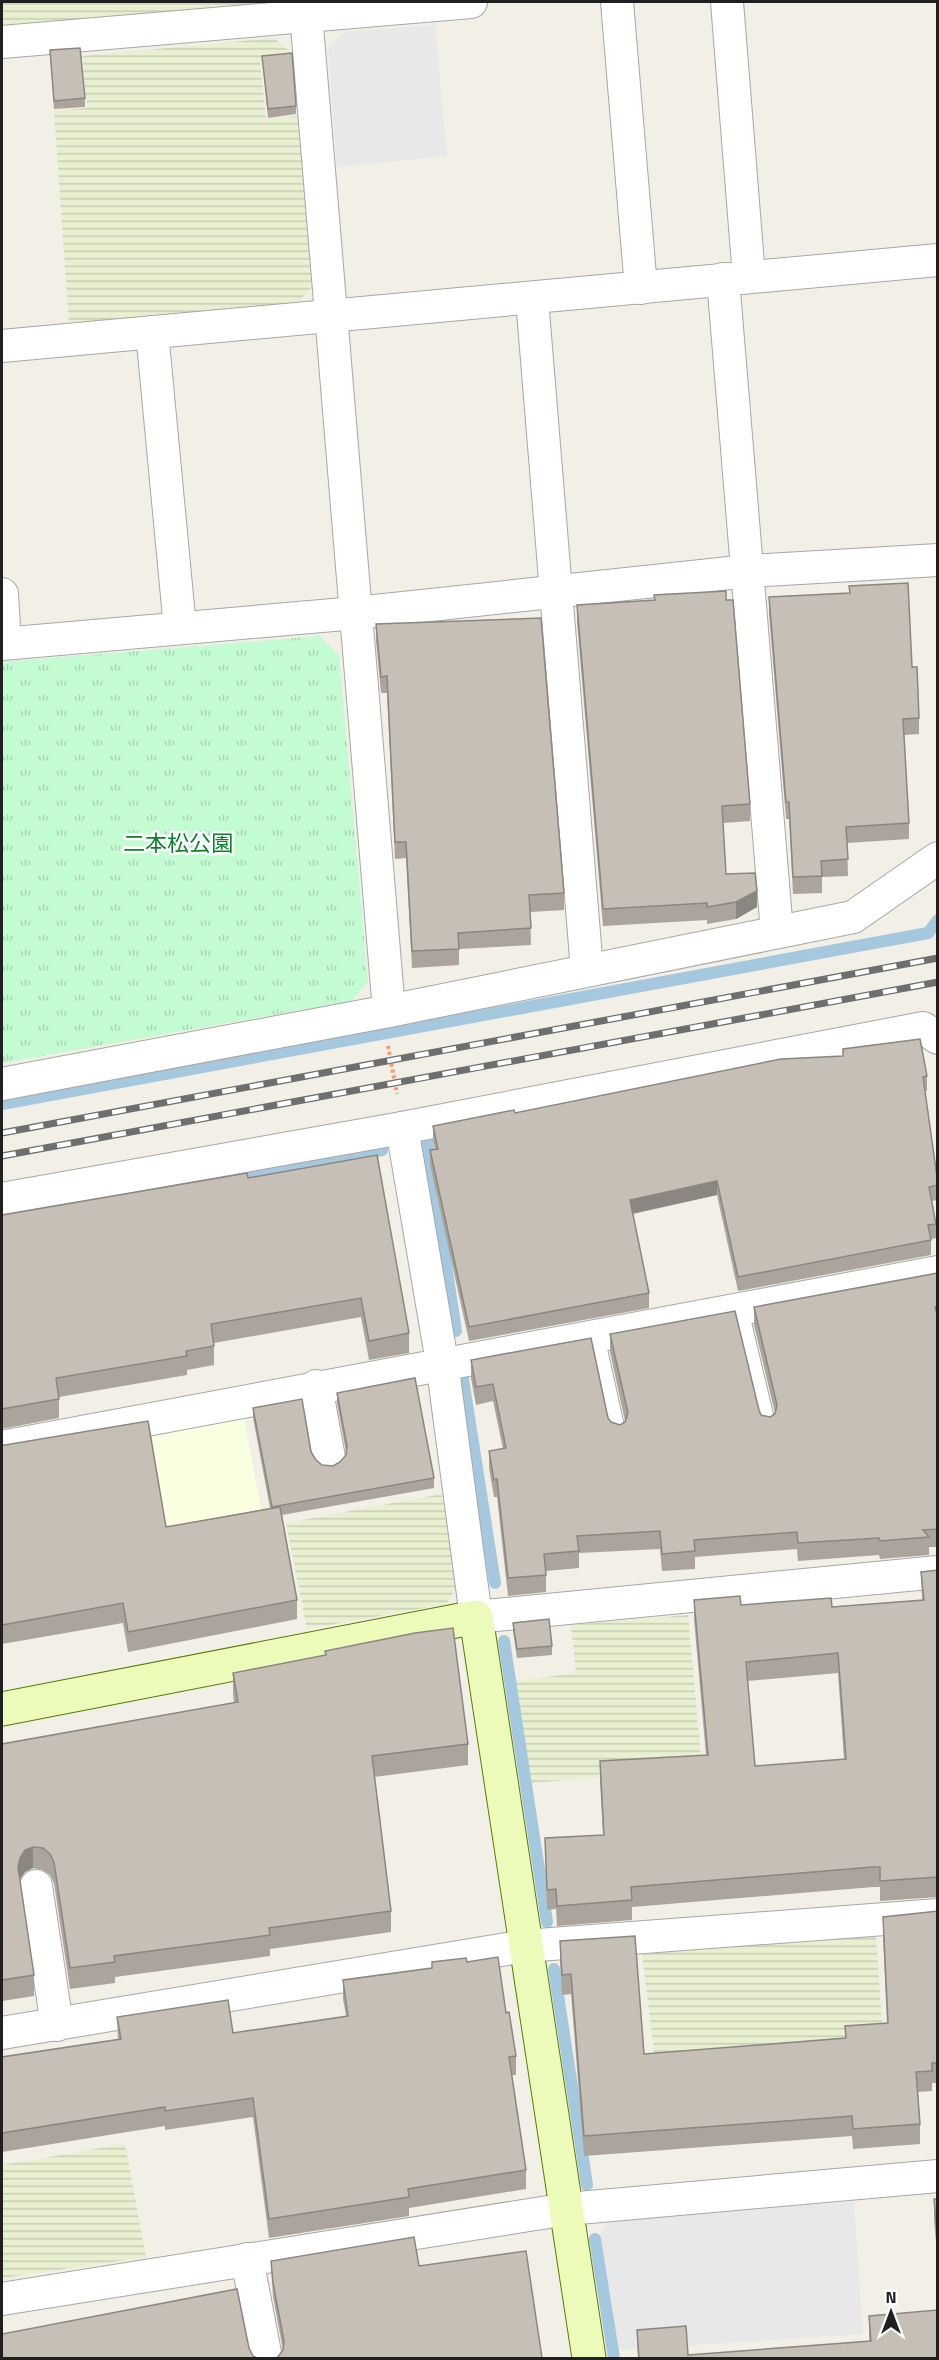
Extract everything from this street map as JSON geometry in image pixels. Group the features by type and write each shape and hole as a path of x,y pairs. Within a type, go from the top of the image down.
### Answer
{"street":[{"path":"2,42 306,9 471,2"},
{"path":"617,2 641,288"},
{"path":"727,2 748,571 777,932"},
{"path":"306,9 388,1026"},
{"path":"2,346 938,260"},
{"path":"532,299 587,970"},
{"path":"152,332 180,628"},
{"path":"2,594 3,644 356,613 748,571 938,560"},
{"path":"2,1084 388,1026 587,970 853,917 938,858"},
{"path":"2,1199 402,1128 922,1028 938,1038"},
{"path":"402,1128 442,1362 476,1617 589,2358"},
{"path":"2,1447 442,1362 938,1272"},
{"path":"316,1386 329,1458"},
{"path":"2,1709 476,1617 938,1572"},
{"path":"36,1886 57,2025"},
{"path":"2,2033 525,1946 938,1915"},
{"path":"2,2299 567,2209 938,2176"},
{"path":"247,2259 266,2358"}],"lane":[{"path":"740,1308 768,1425"},
{"path":"596,1334 618,1433"}],"path":[{"path":"388,1026 402,1128"}],"shaded area":[{"path":"2,2 276,2 271,8 2,30"},
{"path":"435,25 447,156 337,167 328,47 344,32"},
{"path":"274,38 292,53 293,59 260,63 266,119 298,116 314,285 297,303 69,323 54,111 87,108 82,56"},
{"path":"244,1417 263,1520 2,1567 2,1460"},
{"path":"442,1494 458,1585 446,1604 307,1629 286,1523"},
{"path":"688,1615 702,1768 531,1783 516,1681 576,1673 571,1625"},
{"path":"876,1934 883,2040 655,2059 642,1954"},
{"path":"125,2144 146,2257 2,2278 2,2165"},
{"path":"854,2202 863,2334 618,2350 600,2234 609,2218"}],"green space":[{"name":"二本松公園","path":"320,636 339,655 368,982 351,1001 2,1063 2,662"}],"building":[{"path":"80,48 85,98 54,101 50,50"},
{"path":"292,53 296,106 268,109 262,56"},
{"path":"908,583 912,667 917,667 919,718 903,719 909,823 846,827 848,859 821,861 822,876 793,877 789,802 786,802 769,597 850,593 849,586"},
{"path":"726,591 726,600 733,600 750,804 722,806 726,874 755,873 757,891 736,902 707,907 707,903 603,909 577,605 655,600 654,595"},
{"path":"541,618 564,893 529,895 531,928 458,933 459,949 412,951 406,842 395,842 387,676 381,677 376,624"},
{"path":"920,1039 927,1076 923,1077 938,1184 929,1187 936,1224 928,1225 931,1240 738,1277 717,1181 630,1200 649,1293 469,1327 430,1150 438,1149 433,1126 514,1110 515,1113 781,1059 843,1056 843,1049"},
{"path":"377,1155 409,1333 369,1341 361,1298 211,1324 214,1346 186,1351 187,1356 56,1378 59,1399 2,1409 2,1215 247,1173 248,1178"},
{"path":"938,1273 938,1306 935,1307 938,1317 938,1529 923,1530 929,1537 798,1543 797,1532 694,1540 695,1551 662,1554 660,1531 577,1536 579,1551 544,1554 546,1575 508,1578 497,1479 494,1480 489,1451 506,1448 493,1384 476,1387 471,1360 591,1338 608,1418 611,1422 620,1425 625,1422 628,1413 610,1334 735,1311 759,1410 761,1415 770,1417 775,1414 777,1405 754,1307"},
{"path":"415,1378 434,1478 272,1507 253,1408 302,1399 311,1452 322,1465 333,1466 346,1455 347,1446 337,1393"},
{"path":"148,1421 166,1527 280,1507 297,1600 128,1632 123,1603 2,1625 2,1445"},
{"path":"938,1570 938,1877 880,1881 880,1867 873,1867 631,1887 632,1900 557,1906 556,1889 547,1890 545,1838 604,1835 600,1761 708,1755 694,1600 740,1596 741,1605 831,1598 832,1607 924,1600 921,1572","holes":["838,1653 846,1759 755,1766 746,1662"]},
{"path":"549,1619 552,1646 517,1649 513,1623"},
{"path":"453,1628 468,1744 372,1756 391,1911 269,1928 270,1935 114,1956 115,1962 70,1968 54,1862 43,1848 33,1847 25,1850 18,1867 34,1975 2,1980 2,1744 238,1702 233,1673 326,1655 325,1651"},
{"path":"938,1911 938,2063 932,2063 932,2071 916,2072 920,2124 853,2129 852,2116 584,2136 571,1974 562,1975 560,1941 635,1936 644,2054 846,2038 845,2026 888,2023 883,1917"},
{"path":"498,1957 506,2013 509,2012 516,2056 509,2057 526,2170 408,2189 409,2197 269,2219 253,2098 165,2111 165,2107 2,2133 2,2057 121,2039 117,2017 228,2000 233,2033 348,2016 343,1980 432,1968 432,1962 466,1958 467,1962"},
{"path":"934,2199 938,2199 938,2244"},
{"path":"414,2237 419,2266 526,2251 542,2358 277,2358 283,2350 284,2341 271,2261"},
{"path":"237,2289 249,2348 253,2356 257,2358 2,2358 2,2334"},
{"path":"938,2310 938,2358 639,2358 637,2330 686,2326 688,2355 871,2341 869,2316"}],"waterway":[{"path":"2,1104 928,933 938,920"},
{"path":"427,1140 456,1331"},
{"path":"233,1177 382,1150"},
{"path":"463,1379 495,1583"},
{"path":"504,1641 547,1922"},
{"path":"554,1969 587,2185"},
{"path":"595,2239 614,2358"}],"railway":[{"path":"2,1133 938,958"},
{"path":"2,1156 938,982"}]}
